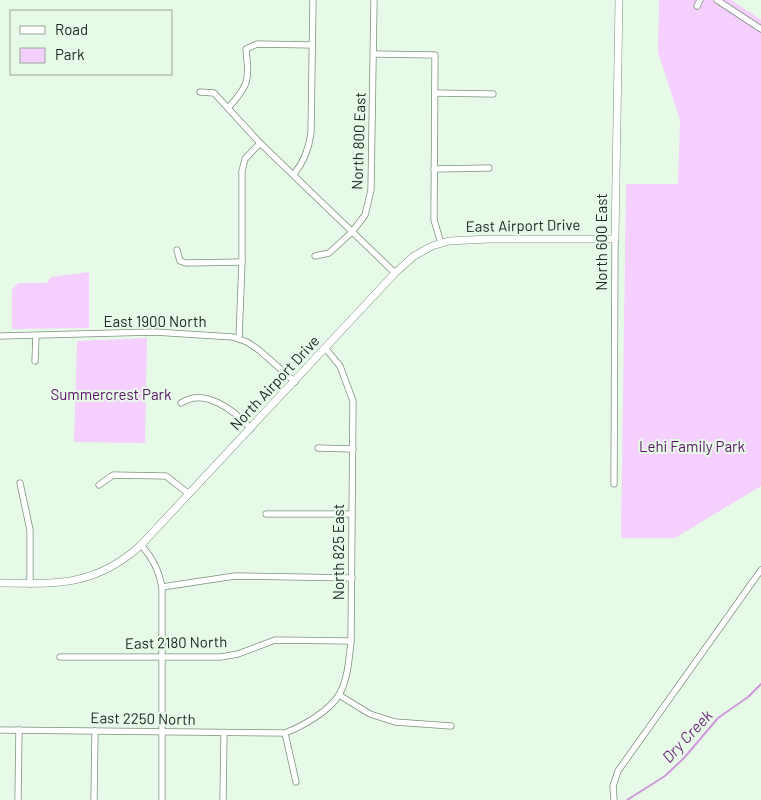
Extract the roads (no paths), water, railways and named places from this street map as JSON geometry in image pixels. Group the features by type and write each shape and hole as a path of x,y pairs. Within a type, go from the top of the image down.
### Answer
{"street":[{"path":"294,174 307,152 311,133 313,0"},
{"name":"North 800 East","path":"315,256 330,253 352,232 364,215 371,190 374,0"},
{"name":"North 600 East","path":"614,484 615,239 619,0"},
{"path":"718,0 761,29"},
{"path":"228,108 240,95 248,80 246,49 263,44 312,45"},
{"path":"374,54 435,55 434,220 440,243"},
{"path":"200,92 214,93 260,142 395,273"},
{"path":"434,93 493,94"},
{"path":"239,338 242,262 242,171 245,159 260,142"},
{"path":"434,169 489,168"},
{"name":"East Airport Drive","path":"432,246 440,243 490,239 615,239"},
{"name":"North Airport Drive","path":"141,545 395,273 414,256 432,246"},
{"path":"176,250 180,261 186,264 242,262"},
{"name":"East 1900 North","path":"0,336 154,332 220,335 239,338 260,350 295,382"},
{"path":"35,361 36,336"},
{"name":"North 825 East","path":"285,733 303,726 321,713 339,695 348,668 352,578 353,401 340,366 326,349"},
{"path":"181,403 188,399 214,402 230,409 251,429"},
{"path":"318,448 353,449"},
{"path":"99,485 113,475 166,476 189,494"},
{"path":"20,483 30,530 30,584"},
{"path":"266,514 351,514"},
{"path":"0,583 64,583 84,579 99,574 121,562 141,545 154,562 160,573 162,587 162,800"},
{"path":"614,800 613,786 618,771 761,570"},
{"path":"162,587 235,576 352,578"},
{"name":"East 2180 North","path":"60,657 226,657 275,640 350,641"},
{"path":"339,695 370,714 395,722 451,726"},
{"name":"East 2250 North","path":"0,730 285,733"},
{"path":"18,800 19,730"},
{"path":"94,800 95,731"},
{"path":"224,733 224,800"},
{"path":"285,733 296,782"}],"waterway":[{"name":"Dry Creek","path":"627,800 665,776 684,758 718,718 748,697 761,684"}],"park label":[{"name":"Summercrest Park","path":"111,395"},
{"name":"Lehi Family Park","path":"692,447"}]}
